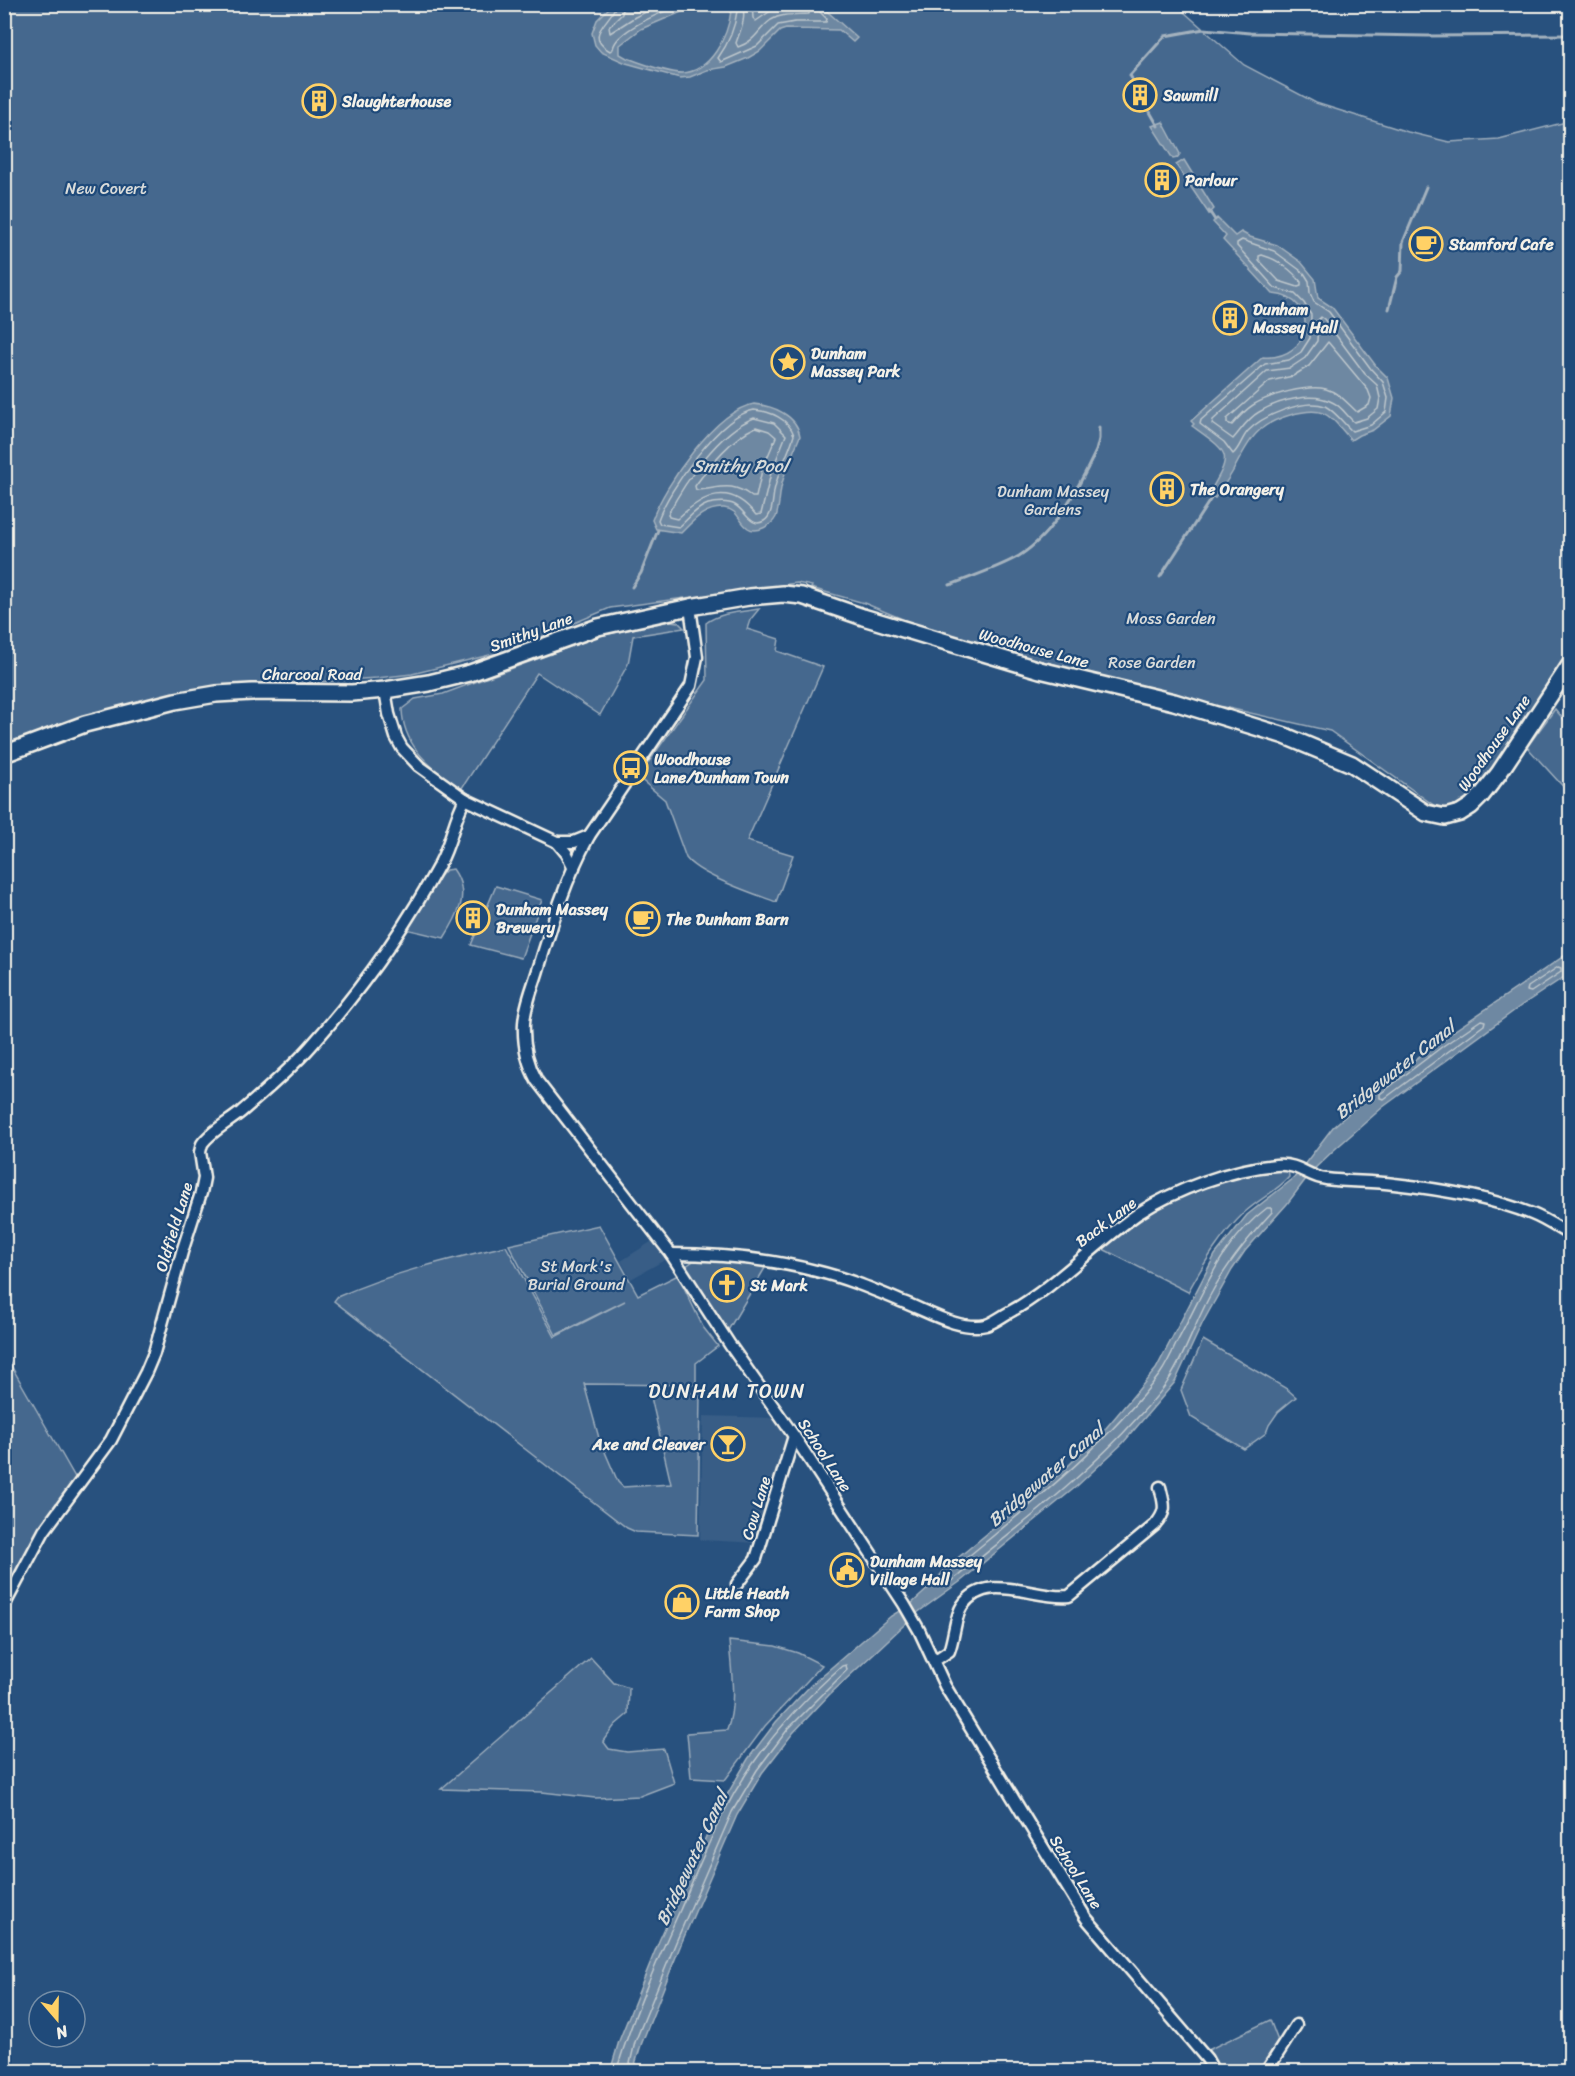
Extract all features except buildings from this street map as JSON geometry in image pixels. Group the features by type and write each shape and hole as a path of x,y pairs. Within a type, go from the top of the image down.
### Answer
{"main road":[{"name":"Woodhouse Lane","path":"690,607 749,597 783,594 802,596 863,617 1040,670 1174,702 1285,736 1352,764 1426,813 1445,817 1460,813 1481,796 1499,773 1570,665"},
{"name":"Smithy Lane","path":"385,690 470,673 598,627 690,607"},
{"name":"Charcoal Road","path":"4,754 85,724 175,701 216,694 385,690"}],"street":[{"path":"557,842 574,842 589,836 691,686 697,657 690,607"},
{"name":"Charcoal Road","path":"385,690 392,727 402,748 418,766 465,799 557,842"},
{"name":"Oldfield Lane","path":"4,1606 44,1531 111,1440 146,1372 201,1193 204,1178 200,1152 202,1144 284,1073 344,1007 428,885 442,860 465,799"},
{"name":"School Lane","path":"589,836 552,926 527,1006 524,1022 526,1052 530,1068 537,1081 671,1254 730,1346 794,1436 904,1604 945,1686 1086,1918 1207,2060 1214,2072"},
{"path":"557,842 567,854 574,868"},
{"name":"Back Lane","path":"671,1254 724,1256 794,1266 847,1280 967,1325 987,1324 1019,1308 1126,1223 1155,1204 1181,1191 1243,1171 1278,1165 1298,1167 1320,1178 1436,1189 1470,1196 1533,1214 1570,1234"},
{"name":"Cow Lane","path":"737,1584 756,1559 794,1436"},
{"path":"934,1661 949,1651 960,1607 978,1593 1004,1587 1058,1598 1069,1596 1162,1517 1165,1510 1160,1487"},
{"path":"1266,2072 1296,2025"}],"shaded area":[{"path":"657,1238 670,1257 631,1279 621,1261"},
{"path":"703,1416 776,1418 791,1438 759,1543 700,1540"}],"green space":[{"name":"Dunham Massey Park","path":"5,5 1176,5 1244,65 1316,103 1408,132 1449,142 1499,139 1570,121 1570,652 1517,728 1493,773 1473,796 1451,809 1435,806 1330,731 1193,700 941,635 864,603 797,583 610,608 510,650 412,674 194,690 120,706 58,725 5,747"},
{"path":"759,609 750,620 747,629 779,639 777,651 823,667 747,841 793,855 776,902 728,883 693,865 686,858 665,800 638,777 707,680 706,623 725,615"},
{"path":"670,621 678,622 684,628 633,636 628,664 600,715 537,673 460,791 421,756 408,735 402,709 415,699 443,694 599,636"},
{"path":"1555,709 1570,727 1570,794 1527,747"},
{"path":"453,869 461,887 462,896 458,913 444,938 406,929 435,882 446,870"},
{"path":"496,886 542,900 521,958 471,945"},
{"path":"1288,1169 1289,1177 1250,1207 1228,1230 1188,1292 1103,1249 1141,1218 1180,1197 1233,1178"},
{"name":"St Mark's Burial Ground","path":"599,1225 638,1295 678,1275 703,1327 718,1346 696,1363 696,1385 584,1384 599,1438 618,1482 623,1487 671,1484 651,1397 661,1393 700,1393 698,1535 636,1532 627,1528 334,1301 337,1297 357,1288 399,1274 506,1246 555,1337 625,1301 556,1335 509,1245"},
{"path":"695,1260 724,1260 765,1268 727,1332 686,1266"},
{"path":"1203,1340 1287,1389 1296,1397 1278,1412 1266,1433 1244,1449 1191,1417 1181,1390"},
{"path":"5,1355 76,1479 5,1596"},
{"path":"729,1641 775,1646 798,1653 822,1665 765,1726 725,1780 691,1778 687,1733 727,1730 730,1720 732,1686"},
{"path":"591,1658 614,1683 629,1688 628,1714 615,1725 603,1741 609,1749 627,1752 664,1749 674,1783 640,1796 595,1798 542,1792 441,1789"},
{"path":"1270,2020 1278,2041 1258,2071 1220,2071 1206,2051"}],"water":[{"path":"612,5 698,5 641,29 620,45 620,54 627,58 676,73 692,71 709,60 716,51 726,31 731,11 723,5 820,5 857,38 853,42 839,30 786,29 780,31 760,51 748,58 726,67 680,78 626,63 601,52 595,45 592,33 597,20"},
{"path":"1163,122 1180,154 1177,158 1173,159 1152,126"},
{"path":"1184,160 1214,209 1209,214 1176,165"},
{"path":"1217,218 1235,236 1241,232 1277,245 1301,262 1315,279 1318,298 1332,307 1376,366 1388,378 1394,398 1391,416 1373,430 1351,440 1332,418 1319,412 1302,412 1269,424 1254,436 1215,498 1208,495 1222,470 1224,455 1221,449 1192,426 1194,424 1191,421 1263,357 1280,356 1292,349 1301,340 1305,328 1304,317 1299,306 1288,298 1273,294 1223,240 1226,236 1213,222"},
{"name":"Smithy Pool","path":"754,404 776,409 789,417 794,422 800,436 785,474 774,520 764,528 752,530 733,511 717,508 705,512 681,533 656,529 652,520 658,506 693,452 724,420 739,409"},
{"path":"1570,952 1570,973 1522,1005 1383,1107 1312,1171 1287,1204 1245,1251 1203,1322 1175,1382 1123,1443 1077,1486 961,1581 917,1613 829,1695 793,1733 762,1773 737,1815 681,1944 633,2071 610,2072 619,2041 659,1941 717,1812 748,1759 776,1722 811,1685 891,1616 911,1604 948,1566 1064,1470 1106,1428 1156,1369 1215,1255 1247,1215 1294,1178 1333,1127 1373,1092 1439,1041"}],"waterway":[{"path":"1136,88 1130,75 1165,36 1204,29 1250,33 1427,36 1570,35"},
{"path":"1150,112 1158,126"},
{"path":"1389,309 1397,277 1402,271 1403,242 1426,187"},
{"path":"1209,211 1215,220"},
{"path":"950,585 1011,560 1032,547 1054,523 1073,494 1096,451 1099,427"},
{"path":"1160,577 1212,497"},
{"path":"632,587 641,573 658,530"}],"place":[{"name":"Sawmill","path":"1140,95"},
{"name":"Slaughterhouse","path":"319,101"},
{"name":"Parlour","path":"1162,180"},
{"name":"Stamford Cafe","path":"1426,244"},
{"name":"Dunham Massey Hall","path":"1230,318"},
{"name":"Dunham Massey Park","path":"788,362"},
{"name":"The Orangery","path":"1167,489"},
{"name":"Woodhouse Lane/Dunham Town","path":"631,768"},
{"name":"Dunham Massey Brewery","path":"473,918"},
{"name":"The Dunham Barn","path":"643,919"},
{"name":"St Mark","path":"727,1285"},
{"name":"Axe and Cleaver","path":"728,1444"},
{"name":"Dunham Massey Village Hall","path":"847,1570"},
{"name":"Little Heath Farm Shop","path":"682,1602"}],"district":[{"name":"DUNHAM TOWN","path":"727,1391"}],"park label":[{"name":"New Covert","path":"106,188"},
{"name":"Dunham Massey Gardens","path":"1053,500"},
{"name":"Moss Garden","path":"1171,618"},
{"name":"Rose Garden","path":"1152,662"}],"water label":[{"name":"Bridgewater Canal","path":"1395,1070"},
{"name":"Bridgewater Canal","path":"1046,1475"},
{"name":"Bridgewater Canal","path":"692,1858"}]}
